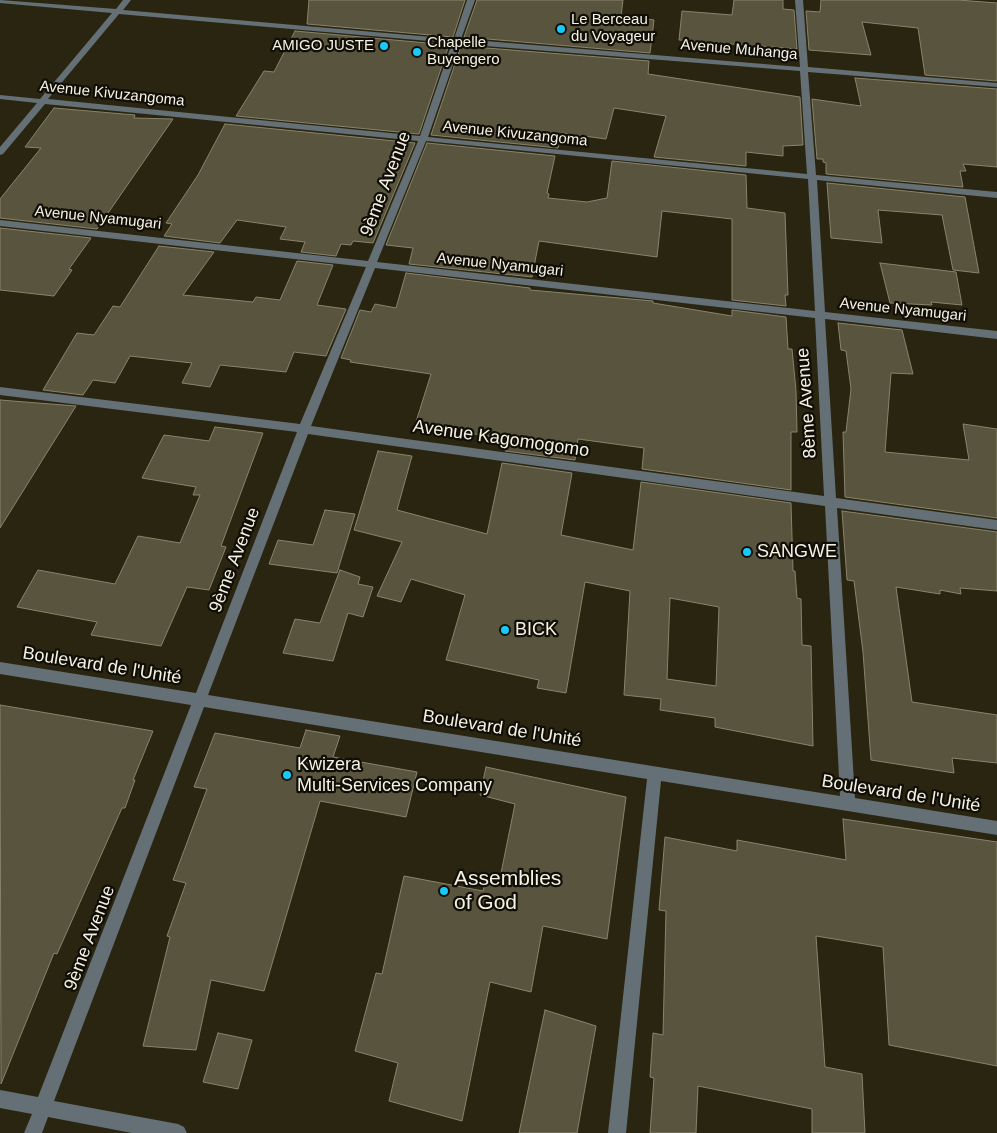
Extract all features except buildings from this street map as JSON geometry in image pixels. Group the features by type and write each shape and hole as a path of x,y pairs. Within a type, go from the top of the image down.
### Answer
{"street":[{"path":"0,152 41,100 127,0"},
{"name":"9ème Avenue","path":"33,1133 304,429 423,139 471,0"},
{"name":"8ème Avenue","path":"799,0 812,177 848,804"},
{"name":"Avenue Muhanga","path":"0,1 456,41 997,85"},
{"name":"Avenue Kivuzangoma","path":"0,97 997,195"},
{"name":"Avenue Nyamugari","path":"0,223 997,336"},
{"name":"Avenue Kagomogomo","path":"0,391 304,429 997,525"},
{"name":"Boulevard de l'Unité","path":"0,668 997,828"},
{"path":"617,1133 655,772"},
{"path":"0,1099 178,1133"}],"place":[{"name":"Le Berceau du Voyageur","path":"561,29"},
{"name":"AMIGO JUSTE","path":"384,46"},
{"name":"Chapelle Buyengero","path":"417,52"},
{"name":"SANGWE","path":"747,552"},
{"name":"BICK","path":"505,630"},
{"name":"Kwizera Multi-Services Company","path":"287,775"},
{"name":"Assemblies of God","path":"444,891"}]}
